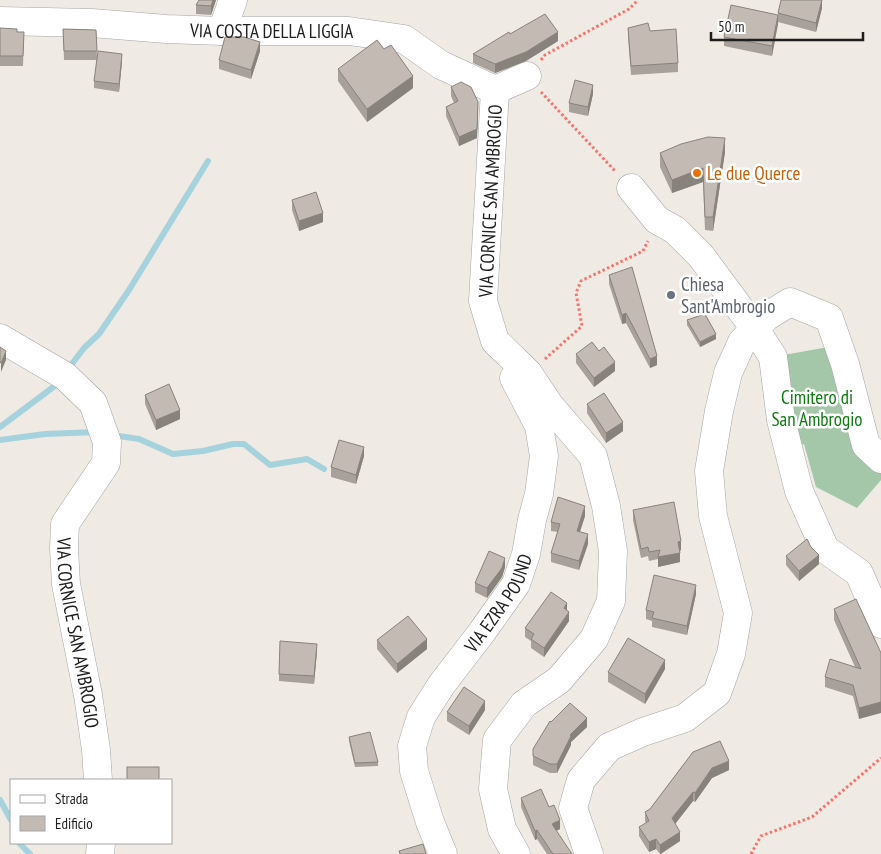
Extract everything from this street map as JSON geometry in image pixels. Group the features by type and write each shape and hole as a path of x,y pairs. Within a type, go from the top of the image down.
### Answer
{"street":[{"path":"222,31 232,0"},
{"name":"VIA COSTA DELLA LIGGIA","path":"0,21 92,23 222,31 349,32 404,38 441,65 495,90"},
{"path":"495,90 527,76"},
{"name":"VIA CORNICE SAN AMBROGIO","path":"495,90 484,301 495,341 528,374 550,406 593,456 606,506 613,551 611,601 594,639 559,680 524,704 497,740 492,789 502,829 516,854"},
{"path":"631,188 657,220 675,230 700,256 755,329 772,357 781,420 799,491 826,549 859,573 881,624"},
{"path":"590,854 572,808 581,780 608,746 685,718 717,693 731,654 738,613 713,516 709,471 728,373 742,342 766,317 790,302 830,318 845,364 866,445 881,459"},
{"name":"VIA CORNICE SAN AMBROGIO","path":"0,338 65,376 93,402 107,442 106,463 65,524 64,548 66,584 88,694 98,779"},
{"name":"VIA EZRA POUND","path":"444,854 430,822 414,771 412,746 420,717 516,584 526,554 539,494 544,456 539,426 495,341"}],"path":[{"path":"631,188 527,76 545,55 629,9 638,0"},
{"path":"543,360 582,326 576,294 581,281 643,251 657,220"},
{"path":"751,854 760,836 812,817 881,758"}],"green space":[{"name":"Cimitero di San Ambrogio","path":"839,345 881,459 881,480 857,508 816,487 804,444 789,449 773,357"}],"building":[{"path":"199,0 213,0 211,6 196,5"},
{"path":"781,0 822,0 816,23 778,13"},
{"path":"731,5 778,15 772,46 724,37"},
{"path":"545,14 558,32 526,52 495,64 473,54 509,32 510,34"},
{"path":"648,23 650,31 676,29 678,63 631,66 628,28"},
{"path":"0,28 17,29 17,32 24,32 23,56 0,56"},
{"path":"63,29 96,30 97,51 64,51"},
{"path":"225,37 244,37 260,42 251,70 219,60"},
{"path":"377,40 384,49 391,45 413,76 367,109 338,69"},
{"path":"98,51 122,54 119,84 94,81"},
{"path":"575,80 593,85 588,107 569,103"},
{"path":"461,82 471,87 478,102 477,129 459,137 446,107 458,101 451,87"},
{"path":"708,137 725,138 713,217 705,217 703,168 672,180 660,153 681,144"},
{"path":"316,192 323,213 299,221 292,200"},
{"path":"632,267 657,356 650,359 626,313 622,315 609,275"},
{"path":"705,314 716,334 700,342 687,320"},
{"path":"592,342 599,351 604,347 615,362 594,378 576,354"},
{"path":"0,347 6,351 1,363 0,362"},
{"path":"169,384 180,410 156,420 145,395"},
{"path":"604,393 623,422 606,433 587,404"},
{"path":"339,440 364,447 356,475 331,467"},
{"path":"558,497 585,506 577,531 588,534 579,561 551,553 560,524 551,522"},
{"path":"674,502 681,541 678,542 680,553 658,557 660,550 649,552 648,547 641,549 633,510"},
{"path":"807,539 811,547 819,555 799,571 786,556"},
{"path":"489,551 505,558 502,568 487,588 475,583"},
{"path":"654,575 696,585 687,626 652,618 654,612 646,610"},
{"path":"551,592 567,603 564,608 569,612 544,648 531,639 534,634 525,628"},
{"path":"856,599 881,653 881,702 859,708 853,685 825,677 830,659 861,669 834,609"},
{"path":"408,616 427,639 397,664 377,640"},
{"path":"628,638 665,660 645,694 608,672"},
{"path":"280,641 317,644 314,676 279,674"},
{"path":"464,687 485,701 469,726 447,712"},
{"path":"570,703 587,718 570,735 557,764 550,764 533,756 533,749 550,721"},
{"path":"370,732 378,762 355,763 349,737"},
{"path":"720,741 729,761 712,768 695,793 693,792 672,818 680,832 660,845 656,839 649,842 639,827 649,821 645,812 650,809 693,752"},
{"path":"127,767 159,767 159,779 127,779"},
{"path":"541,789 549,807 554,805 560,820 552,824 572,854 553,854 537,830 535,831 521,798"},
{"path":"423,844 426,854 400,854 399,851"}],"waterway":[{"path":"68,369 84,348 99,334 129,290 208,161"},
{"path":"0,427 59,381"},
{"path":"0,440 45,434 97,432"},
{"path":"112,435 139,439 173,454 203,451 233,444 244,444 270,465 307,459 324,469"},
{"path":"0,800 10,818"},
{"path":"20,844 30,854"}],"place":[{"name":"Le due Querce","path":"697,173"},
{"name":"Chiesa Sant'Ambrogio","path":"671,295"}]}
